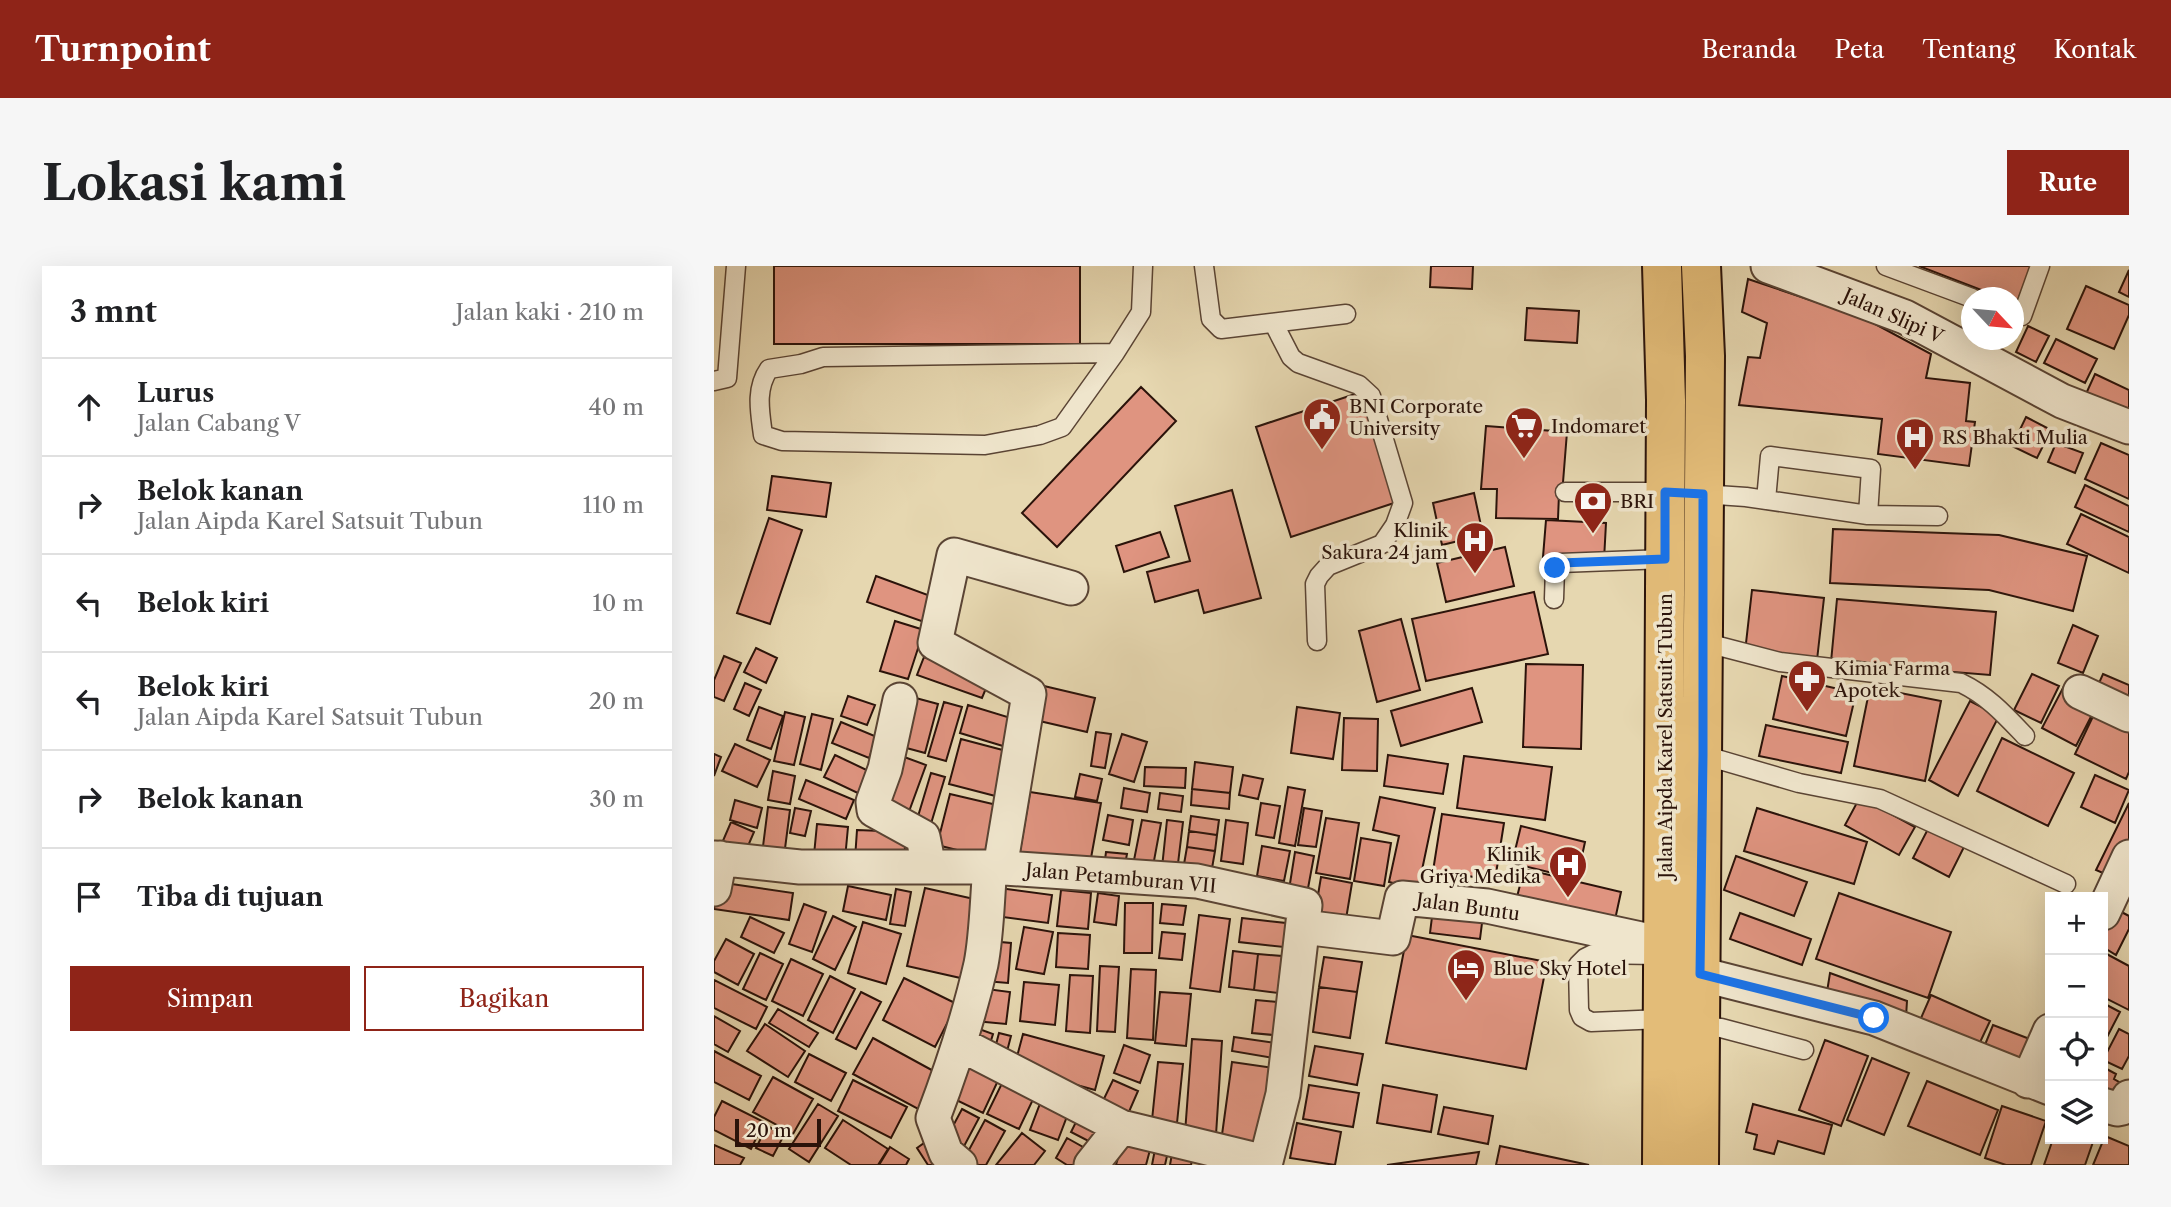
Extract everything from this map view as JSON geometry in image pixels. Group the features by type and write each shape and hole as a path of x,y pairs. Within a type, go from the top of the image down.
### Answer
{"main road":[{"name":"Jalan Aipda Karel Satsuit Tubun","path":"1662,266 1665,492 1662,1165"},
{"name":"Jalan Aipda Karel Satsuit Tubun","path":"1699,1165 1705,356 1702,266"}],"street":[{"name":"Jalan Slipi V","path":"1768,266 1905,317 2062,401 2129,427"},
{"path":"960,1165 946,1153 933,1118 960,1044 981,963 995,867 1029,694 935,643 954,555 1071,588"},
{"path":"2080,692 2129,715"},
{"path":"900,700 885,769 873,803 874,810 923,837 926,852 920,867"},
{"path":"2108,902 2129,857"},
{"name":"Jalan Petamburan VII","path":"716,868 995,867 1197,881 1305,905 1283,1094 1265,1164"},
{"name":"Jalan Buntu","path":"1303,927 1393,938 1402,898 1487,906 1664,949"},
{"path":"1700,974 1874,1018 2039,1085 2045,1056"},
{"path":"960,1044 1121,1127 1265,1164"},
{"path":"1091,1165 1121,1127"}],"lane":[{"path":"714,381 727,378 728,373 736,266"},
{"path":"1115,353 823,357 769,369 760,385 762,435 782,441 985,445 1040,435 1062,427 1115,353 1141,312 1143,266"},
{"path":"1204,266 1211,319 1221,329 1346,314"},
{"path":"1886,266 1961,294"},
{"path":"2024,310 2040,266"},
{"path":"1274,324 1291,357 1298,363 1359,385 1371,396 1403,503 1395,525 1382,544 1328,566 1319,576 1315,584 1317,641"},
{"path":"1766,500 1770,456 1871,469 1868,515"},
{"path":"1565,492 1703,494 1868,515 1938,516"},
{"path":"1554,599 1555,568 1560,563 1665,559"},
{"path":"1703,642 1780,662 1961,683 1979,691 2025,736"},
{"path":"1703,755 1799,783 1880,799 2066,884"},
{"path":"1662,1019 1591,1022 1582,1017 1579,1010 1578,965 1593,954 1664,949"},
{"path":"1699,1026 1721,1028 1804,1050"}],"building":[{"path":"774,266 1080,266 1080,344 774,344"},
{"path":"1431,266 1473,266 1472,289 1430,287"},
{"path":"1919,266 2031,266 2023,287 1973,287"},
{"path":"2129,270 2129,297 2119,292"},
{"path":"1748,279 1864,318 1931,354 1926,378 1970,383 1966,421 1975,422 1969,466 1878,454 1882,419 1739,405 1748,357 1760,358 1767,323 1742,312"},
{"path":"2086,286 2129,305 2129,315 2114,349 2067,329"},
{"path":"1527,308 1579,311 1577,343 1525,340"},
{"path":"2028,326 2049,336 2036,362 2016,352 2024,350 2024,335"},
{"path":"2056,339 2097,359 2085,383 2044,363"},
{"path":"2095,374 2129,390 2129,409 2126,415 2085,396"},
{"path":"1141,387 1176,421 1057,547 1022,513"},
{"name":"BNI Corporate University","path":"1361,392 1397,502 1291,537 1256,427"},
{"path":"2026,417 2051,430 2037,458 2012,446"},
{"name":"Indomaret","path":"1486,426 1567,432 1558,519 1496,518 1497,489 1481,489"},
{"path":"2056,443 2083,453 2075,473 2048,462"},
{"path":"2101,443 2129,455 2129,499 2085,479"},
{"path":"772,476 831,483 826,517 767,510"},
{"path":"2085,485 2129,506 2129,532 2075,507"},
{"path":"1232,490 1261,598 1204,613 1198,590 1155,602 1147,572 1190,561 1175,506"},
{"path":"1474,493 1483,535 1442,545 1433,503"},
{"path":"2081,514 2129,537 2129,573 2067,544"},
{"path":"769,518 802,530 770,624 737,613"},
{"path":"1546,520 1606,523 1604,560 1543,557"},
{"path":"1833,529 1999,535 2087,556 2073,611 1989,590 1830,583"},
{"path":"1160,532 1169,557 1124,572 1116,546"},
{"name":"Klinik Sakura 24 jam","path":"1505,547 1514,586 1446,602 1437,563"},
{"path":"876,576 936,598 927,623 867,602"},
{"path":"1752,590 1824,598 1817,660 1745,652"},
{"path":"1534,592 1548,654 1426,681 1412,619"},
{"path":"1837,599 1996,612 1990,675 1831,662"},
{"path":"1401,619 1420,690 1377,702 1359,631"},
{"path":"895,621 924,630 908,679 880,671"},
{"path":"2073,625 2098,636 2083,673 2058,663"},
{"path":"756,648 777,658 766,683 744,672"},
{"path":"724,656 741,663 724,701 714,697 714,680"},
{"path":"924,657 989,681 982,698 917,675"},
{"path":"1526,664 1583,665 1581,749 1523,747"},
{"path":"2032,674 2059,686 2041,723 2014,710"},
{"path":"2103,674 2129,685 2129,700 2095,692"},
{"path":"1782,676 1856,693 1846,736 1773,719"},
{"path":"745,683 761,690 749,716 734,709"},
{"path":"1044,686 1095,698 1087,732 1035,720"},
{"path":"2064,686 2098,703 2076,746 2042,728"},
{"path":"1870,687 1941,701 1925,781 1854,766"},
{"path":"1472,688 1482,722 1401,746 1391,711"},
{"path":"848,696 875,705 867,725 841,716"},
{"path":"912,697 938,704 925,753 899,746"},
{"path":"1970,701 1999,716 1958,796 1929,780"},
{"path":"944,702 962,707 946,761 928,756"},
{"path":"968,705 1024,722 1016,750 960,733"},
{"path":"759,707 783,716 771,749 747,740"},
{"path":"1297,707 1340,713 1333,759 1291,753"},
{"path":"2097,708 2129,724 2129,772 2126,779 2075,754"},
{"path":"785,712 805,717 794,765 774,761"},
{"path":"812,714 833,719 821,770 800,764"},
{"path":"1344,718 1378,719 1377,771 1342,770"},
{"path":"841,722 877,737 869,758 832,743"},
{"path":"1766,725 1848,742 1841,773 1759,756"},
{"path":"1096,732 1111,734 1105,768 1091,766"},
{"path":"1122,734 1147,742 1134,782 1109,774"},
{"path":"2002,738 2074,773 2048,826 1977,791"},
{"path":"961,739 1014,753 1003,798 949,784"},
{"path":"735,744 770,760 757,787 722,771"},
{"path":"714,754 721,757 714,776"},
{"path":"896,754 926,765 907,817 877,806"},
{"path":"835,755 875,774 864,796 824,777"},
{"path":"1388,755 1448,764 1443,794 1384,786"},
{"path":"1464,756 1552,767 1545,820 1457,808"},
{"path":"1195,762 1233,767 1230,793 1192,789"},
{"path":"1145,767 1186,768 1185,788 1144,786"},
{"path":"773,771 795,776 790,804 768,800"},
{"path":"931,773 945,777 930,827 916,823"},
{"path":"1080,774 1102,779 1097,801 1075,797"},
{"path":"1243,775 1263,779 1258,799 1239,795"},
{"path":"2095,775 2129,790 2115,823 2081,807"},
{"path":"806,780 854,800 846,819 799,799"},
{"path":"1288,787 1305,790 1295,846 1279,843"},
{"path":"1124,788 1150,793 1147,812 1121,808"},
{"path":"1192,789 1230,793 1229,809 1191,805"},
{"path":"1030,792 1101,803 1089,869 1019,857"},
{"path":"1160,793 1183,796 1181,812 1158,809"},
{"path":"950,794 997,805 985,857 937,845"},
{"path":"1380,797 1435,808 1418,889 1389,882 1399,836 1373,830"},
{"path":"1860,797 1915,827 1899,855 1845,825"},
{"path":"735,800 762,808 757,828 730,820"},
{"path":"1261,803 1280,806 1274,838 1256,835"},
{"path":"2129,803 2129,843 2112,877 2096,870"},
{"path":"768,807 790,810 783,864 761,862"},
{"path":"795,808 811,811 805,836 790,833"},
{"path":"1304,808 1322,811 1316,847 1298,845"},
{"path":"1757,808 1867,842 1854,884 1744,851"},
{"path":"1442,814 1504,823 1495,880 1433,871"},
{"path":"1108,815 1133,820 1129,845 1103,840"},
{"path":"1191,816 1219,820 1217,835 1189,831"},
{"path":"1326,818 1359,823 1350,879 1316,873"},
{"path":"1142,820 1161,823 1151,877 1131,875"},
{"path":"1167,820 1183,822 1176,880 1161,877"},
{"path":"1226,820 1248,823 1243,864 1221,861"},
{"path":"731,822 754,832 742,860 719,850"},
{"path":"817,824 848,827 845,859 814,855"},
{"path":"1521,826 1585,842 1577,879 1512,863"},
{"path":"1929,827 1965,845 1949,877 1913,858"},
{"path":"857,830 906,832 904,862 855,859"},
{"path":"1189,831 1217,835 1215,851 1187,847"},
{"path":"1361,838 1391,843 1384,886 1354,881"},
{"path":"1262,846 1290,851 1284,881 1257,876"},
{"path":"1187,847 1215,851 1211,874 1183,870"},
{"path":"1106,852 1127,854 1124,870 1104,867"},
{"path":"1295,852 1314,856 1306,899 1288,896"},
{"path":"1736,856 1807,882 1794,916 1724,890"},
{"name":"Klinik Griya Medika","path":"1524,869 1621,892 1613,929 1515,905"},
{"path":"1321,877 1352,883 1344,931 1313,925"},
{"path":"718,882 793,893 789,920 714,909"},
{"path":"848,886 891,895 886,920 843,911"},
{"path":"925,888 983,901 965,979 907,966"},
{"path":"999,888 1052,895 1048,923 995,916"},
{"path":"896,889 911,892 905,926 890,924"},
{"path":"1061,890 1091,893 1088,929 1057,926"},
{"path":"1098,893 1119,896 1116,925 1094,922"},
{"path":"1839,893 1951,932 1928,998 1816,959"},
{"path":"1125,903 1153,903 1152,953 1124,953"},
{"path":"804,904 826,912 812,952 789,944"},
{"path":"1162,904 1186,906 1183,925 1160,923"},
{"path":"2114,908 2129,916 2129,929 2116,955 2108,950 2108,919"},
{"path":"1433,909 1483,915 1480,939 1430,933"},
{"path":"1740,913 1811,939 1802,965 1730,939"},
{"path":"1199,915 1230,919 1220,992 1190,988"},
{"path":"833,916 856,927 835,970 813,959"},
{"path":"750,917 784,933 774,953 741,937"},
{"path":"1242,918 1295,924 1293,948 1239,942"},
{"path":"863,922 901,934 886,984 848,973"},
{"path":"1024,927 1053,932 1044,974 1016,969"},
{"path":"1162,932 1185,934 1182,960 1159,958"},
{"path":"1058,933 1090,935 1088,969 1056,967"},
{"name":"Blue Sky Hotel","path":"1407,935 1547,962 1526,1069 1386,1043"},
{"path":"726,939 754,954 738,985 714,972 714,961"},
{"path":"989,941 1011,943 1008,983 985,981"},
{"path":"1233,951 1258,954 1254,990 1229,987"},
{"path":"760,953 783,964 766,1000 743,989"},
{"path":"1258,954 1282,956 1278,993 1254,990"},
{"path":"2108,955 2129,966 2129,1010 2108,1000"},
{"path":"1324,957 1362,962 1357,992 1319,987"},
{"path":"791,959 823,974 803,1016 772,1001"},
{"path":"1100,966 1119,967 1115,1032 1097,1031"},
{"path":"1131,969 1156,970 1153,1040 1127,1038"},
{"path":"1830,973 1907,1001 1906,1017 1826,998"},
{"path":"1070,975 1093,976 1090,1033 1066,1031"},
{"path":"830,976 855,989 833,1033 808,1020"},
{"path":"904,978 957,1004 935,1047 883,1020"},
{"path":"714,980 767,1007 756,1029 714,1008"},
{"path":"1024,982 1059,985 1055,1025 1020,1021"},
{"path":"1319,987 1357,992 1350,1038 1313,1032"},
{"path":"979,988 1010,992 1006,1024 975,1021"},
{"path":"861,992 881,1002 856,1049 836,1039"},
{"path":"1160,992 1191,994 1186,1046 1155,1043"},
{"path":"1931,995 1990,1021 1975,1053 1915,1032"},
{"path":"1256,1000 1287,1003 1284,1036 1252,1033"},
{"path":"2108,1006 2120,1012 2108,1035"},
{"path":"778,1009 818,1033 809,1047 769,1023"},
{"path":"714,1016 740,1031 728,1052 714,1044"},
{"path":"765,1024 805,1051 788,1077 747,1051"},
{"path":"1993,1025 2035,1041 2022,1073 1980,1057"},
{"path":"971,1026 993,1034 988,1050"},
{"path":"2119,1029 2129,1034 2129,1056 2122,1069 2108,1062 2108,1050"},
{"path":"999,1033 1011,1036 1005,1059 993,1056"},
{"path":"1023,1034 1104,1056 1095,1090 1014,1068"},
{"path":"1234,1037 1282,1044 1279,1059 1232,1051"},
{"path":"873,1038 939,1074 920,1110 853,1074"},
{"path":"1192,1039 1222,1041 1216,1135 1185,1133"},
{"path":"1825,1040 1868,1056 1841,1126 1799,1110"},
{"path":"1124,1045 1150,1055 1140,1083 1114,1073"},
{"path":"1315,1046 1363,1054 1357,1085 1309,1076"},
{"path":"714,1051 761,1076 749,1100 714,1082"},
{"path":"809,1054 846,1073 831,1101 795,1082"},
{"path":"968,1055 1002,1072 983,1113 948,1096"},
{"path":"1872,1058 1909,1073 1884,1135 1847,1120"},
{"path":"1158,1062 1183,1064 1177,1123 1152,1120"},
{"path":"1232,1062 1274,1068 1263,1148 1221,1142"},
{"path":"2108,1070 2116,1074 2114,1079 2126,1086 2108,1095"},
{"path":"1007,1073 1038,1089 1019,1129 987,1114"},
{"path":"773,1077 813,1099 793,1134 753,1112"},
{"path":"853,1080 907,1107 891,1138 838,1111"},
{"path":"1113,1080 1138,1091 1125,1121 1099,1109"},
{"path":"1927,1081 1998,1110 1980,1155 1908,1126"},
{"path":"1309,1085 1359,1093 1353,1127 1303,1119"},
{"path":"1383,1085 1437,1095 1431,1132 1377,1123"},
{"path":"722,1101 764,1122 751,1149 714,1130 714,1117"},
{"path":"1041,1101 1069,1111 1058,1140 1030,1130"},
{"path":"818,1104 838,1116 809,1162 789,1149"},
{"path":"1753,1104 1832,1125 1824,1154 1778,1141 1774,1154 1754,1149 1757,1135 1746,1132"},
{"path":"2002,1106 2045,1121 2031,1165 2006,1165 1985,1158"},
{"path":"1444,1107 1493,1116 1488,1144 1438,1134"},
{"path":"962,1109 979,1118 962,1150 945,1141"},
{"path":"1079,1116 1109,1131 1100,1147 1071,1132"},
{"path":"843,1120 888,1149 878,1165 851,1165 825,1148"},
{"path":"985,1120 1005,1131 986,1165 970,1165 963,1161"},
{"path":"1297,1123 1341,1132 1335,1165 1290,1158"},
{"path":"767,1126 784,1135 773,1156 756,1148"},
{"path":"1022,1133 1045,1151 1034,1165 996,1165"},
{"path":"934,1136 953,1165 928,1165 917,1148"},
{"path":"2108,1137 2129,1146 2129,1165 2093,1165 2102,1144 2108,1144"},
{"path":"1067,1138 1090,1151 1082,1165 1067,1165 1056,1158"},
{"path":"1123,1139 1151,1146 1146,1165 1116,1165"},
{"path":"1156,1144 1169,1147 1165,1165 1152,1165"},
{"path":"2051,1144 2092,1144 2085,1165 2044,1165"},
{"path":"714,1145 744,1158 740,1165 714,1165"},
{"path":"1500,1146 1589,1165 1496,1165"},
{"path":"890,1147 909,1159 906,1165 879,1165"},
{"path":"1173,1148 1194,1152 1191,1165 1170,1165"},
{"path":"1479,1152 1476,1165 1387,1165"}],"place":[{"name":"BNI Corporate University","path":"1322,451"},
{"name":"Indomaret","path":"1524,460"},
{"name":"RS Bhakti Mulia","path":"1915,471"},
{"name":"BRI","path":"1593,535"},
{"name":"Klinik Sakura 24 jam","path":"1475,575"},
{"name":"Kimia Farma Apotek","path":"1807,713"},
{"name":"Klinik Griya Medika","path":"1568,899"},
{"name":"Blue Sky Hotel","path":"1466,1002"}],"route":[{"path":"1555,568 1560,563 1665,559 1665,492 1703,494 1700,974 1874,1018"}]}
